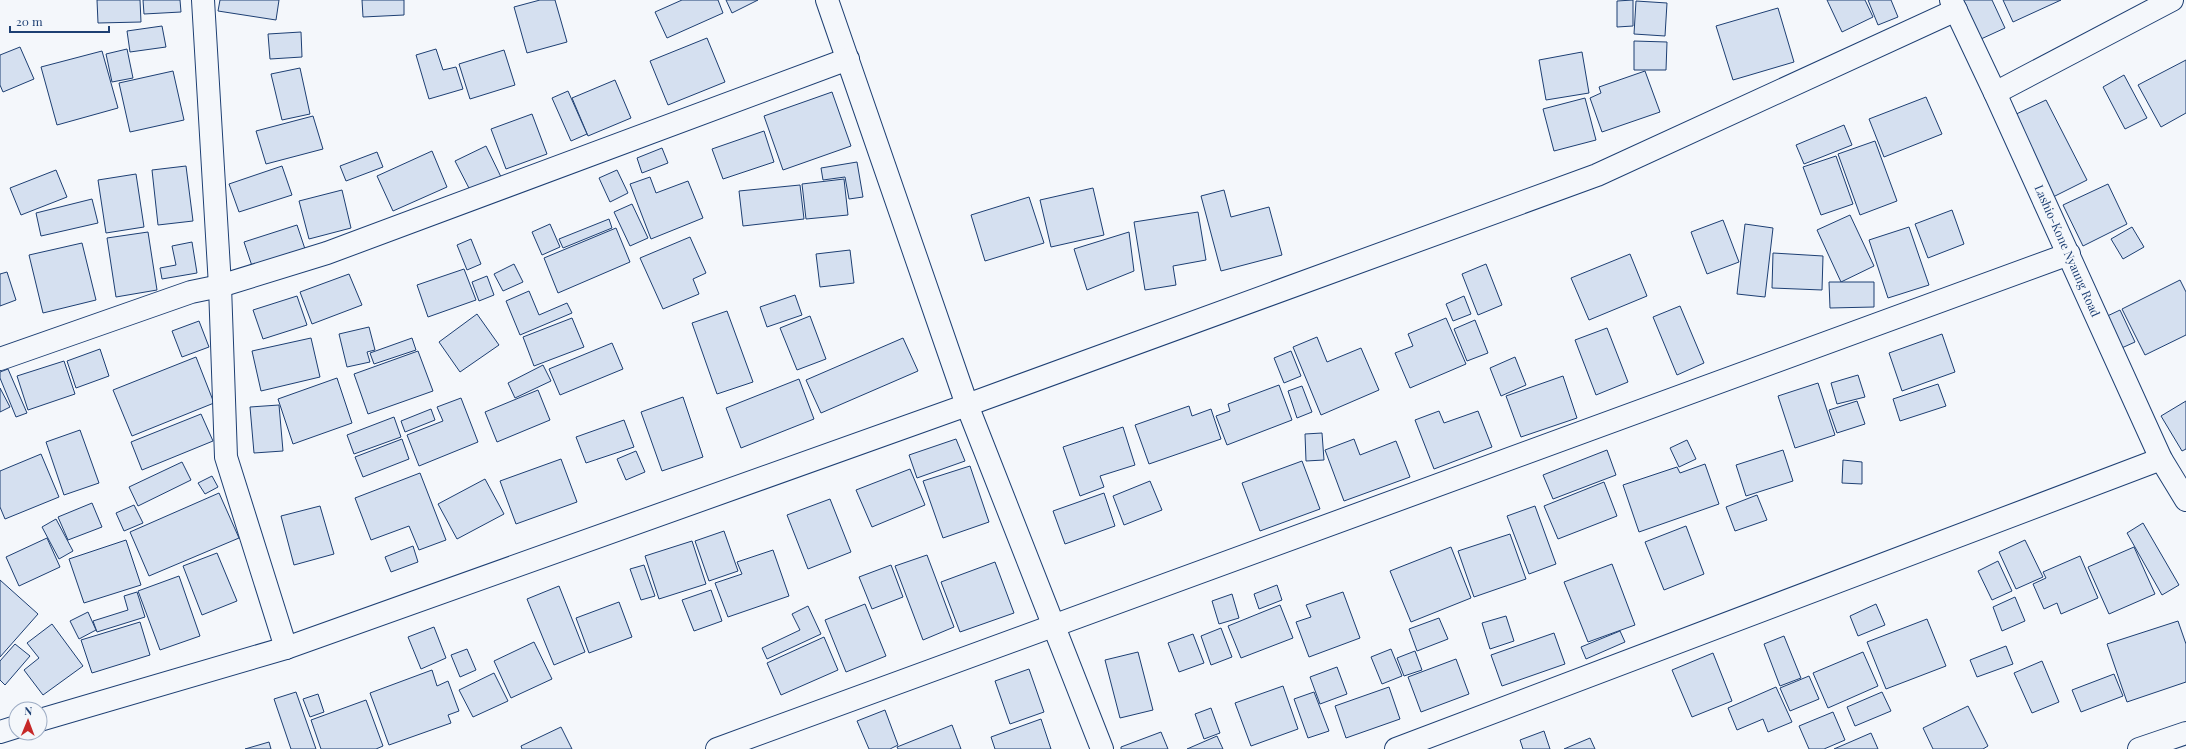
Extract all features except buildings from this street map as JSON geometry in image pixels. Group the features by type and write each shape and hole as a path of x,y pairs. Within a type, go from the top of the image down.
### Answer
{"street":[{"path":"203,0 220,286 226,457 286,648"},
{"path":"827,0 967,405 1102,749"},
{"path":"1995,93 2172,0"},
{"path":"48,718 286,648 967,405 1597,175 1953,5"},
{"name":"Lashio-Kone Nyaung Road","path":"1953,5 1995,93 2162,459 2186,500"},
{"path":"0,358 191,292 220,286 327,253 848,59"},
{"path":"717,749 1054,624 2069,254"},
{"path":"1396,749 2162,459"},
{"path":"2139,749 2186,733"}]}
